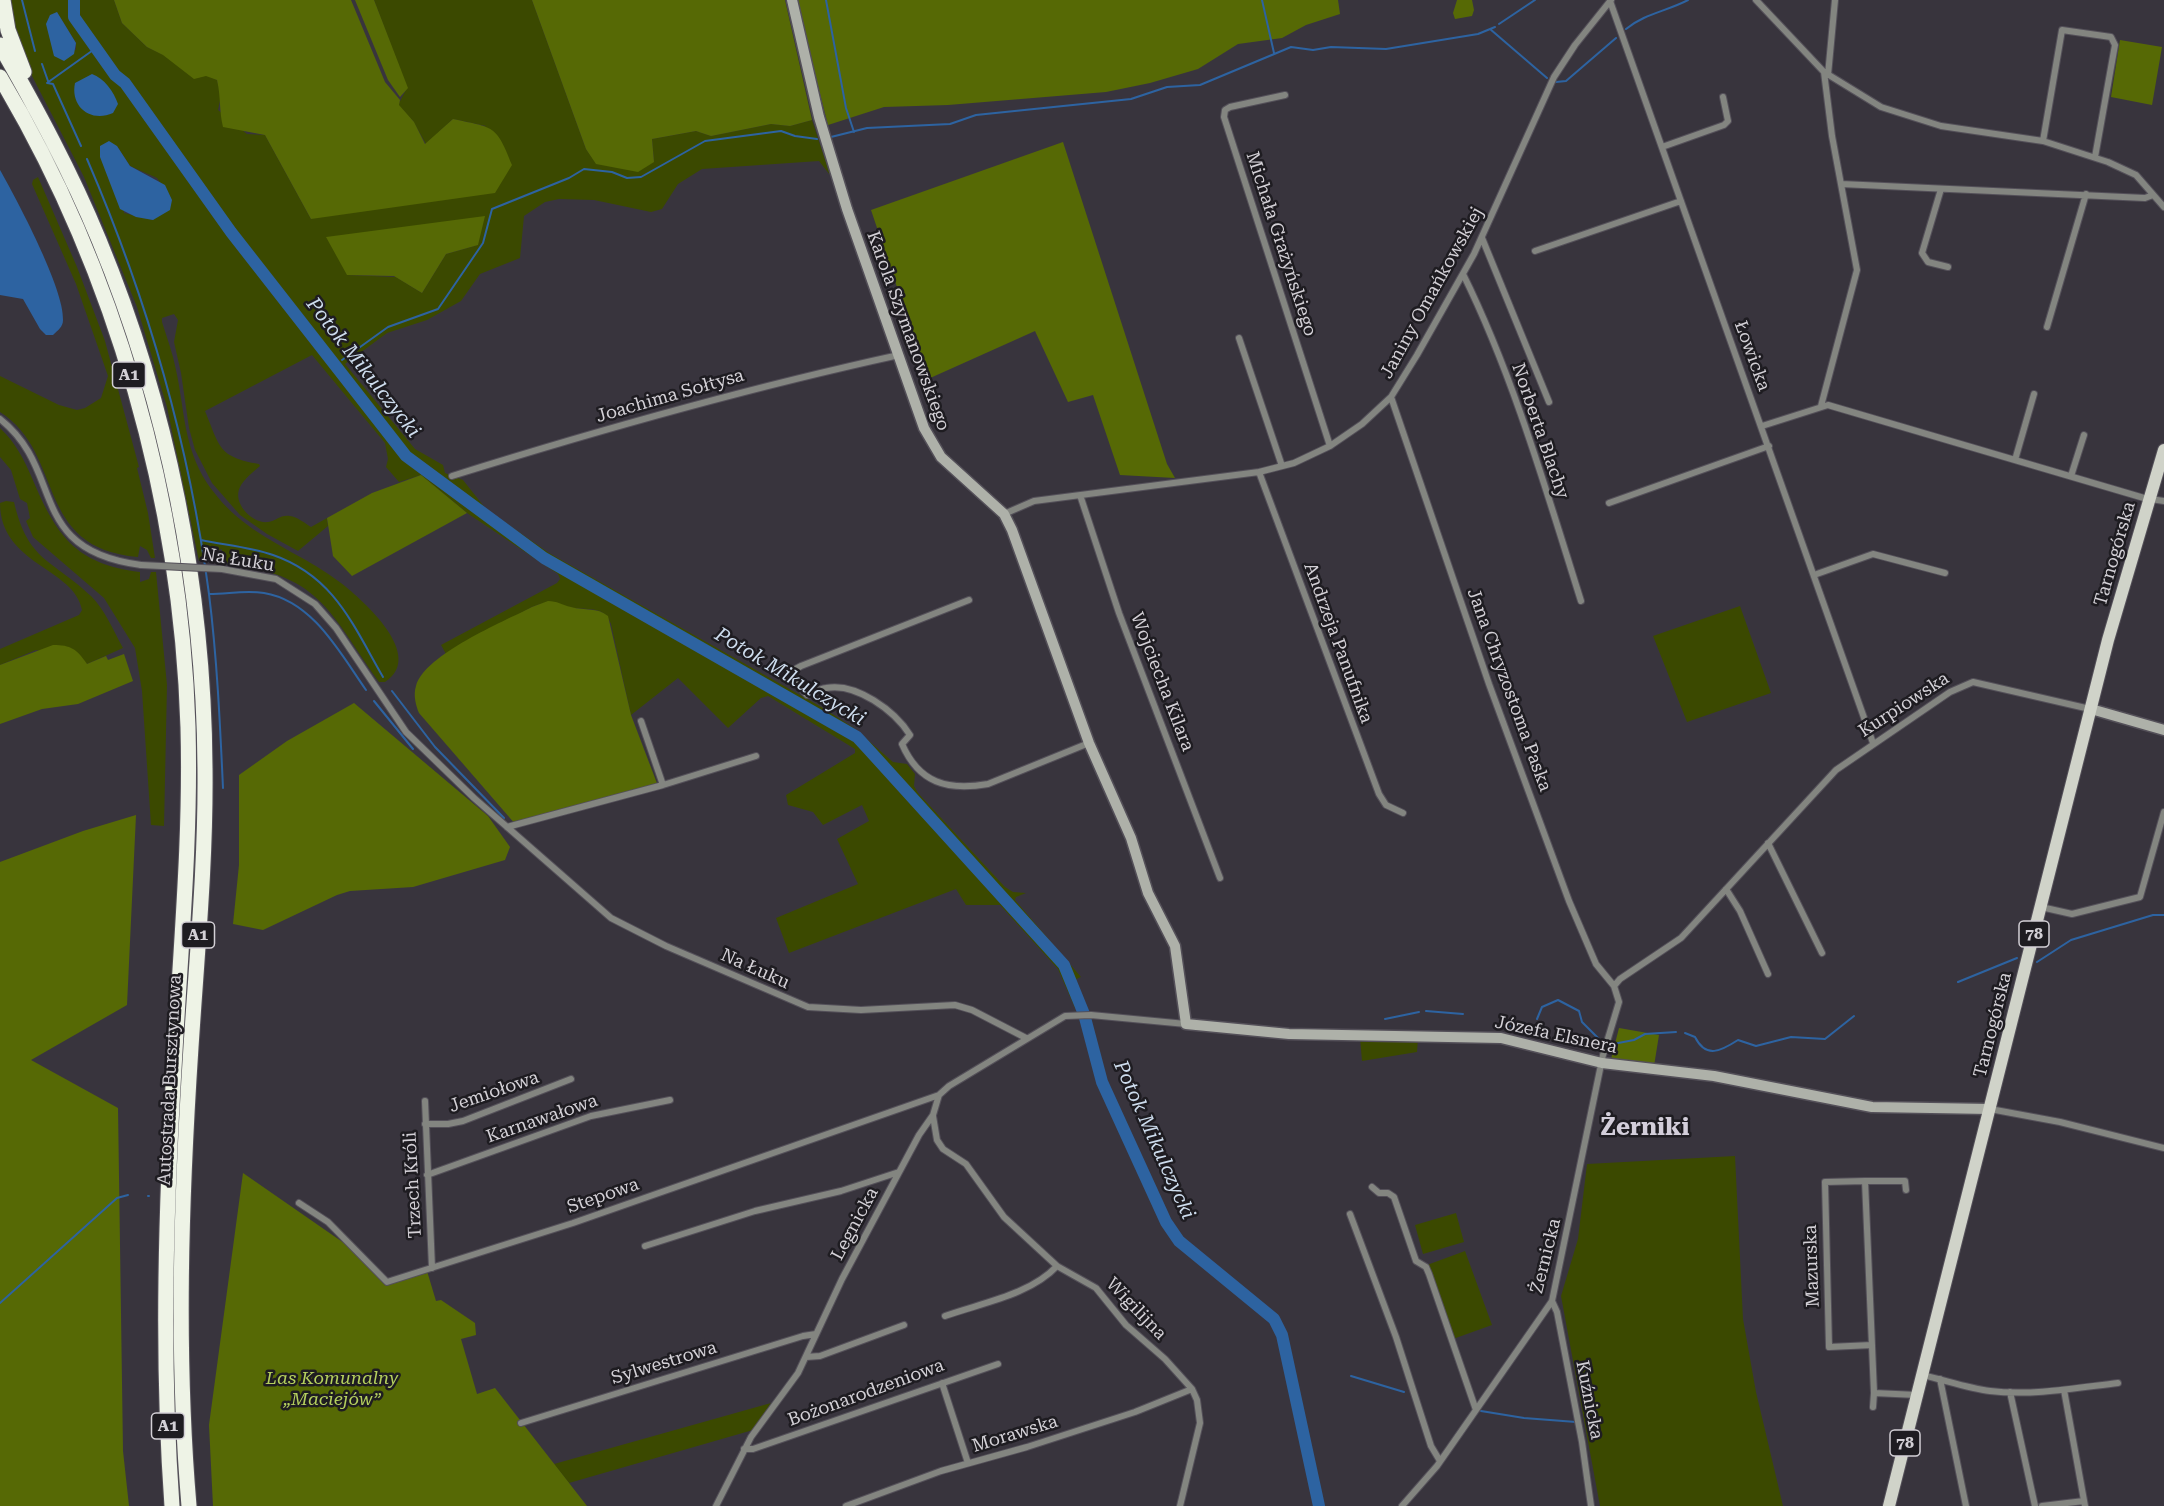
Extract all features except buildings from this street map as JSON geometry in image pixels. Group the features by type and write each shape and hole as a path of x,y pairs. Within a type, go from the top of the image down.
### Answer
{"highway":[{"path":"3,0 8,30 39,114"},
{"name":"Autostrada Bursztynowa","path":"0,45 39,114 99,240 146,373 175,486 196,617 204,725 204,825 186,1136 182,1348 189,1506"},
{"name":"Autostrada Bursztynowa","path":"0,77 66,205 116,332 136,397 159,490 180,621 188,725 188,826 170,1137 165,1321 172,1506"}],"main road":[{"name":"Tarnogórska","path":"1889,1506 2091,710 2164,450"}],"street":[{"name":"Karola Szymanowskiego","path":"792,0 826,142 854,231 900,355 918,414 934,448 949,465 1004,514 1089,743 1131,838 1148,893 1174,946 1186,1024"},
{"path":"1756,0 1826,74 1881,107 1909,118 1971,131 2043,141 2095,157 2136,176 2164,207"},
{"path":"1821,406 1857,270 1841,184 1826,74 1835,0"},
{"name":"Łowicka","path":"1611,1 1873,742"},
{"name":"Janiny Omańkowskiej","path":"1004,514 1034,501 1259,472 1282,466 1330,446 1362,424 1391,397 1482,238 1554,76 1575,45 1611,1"},
{"path":"2043,141 2062,30 2111,37 2115,45 2095,157"},
{"name":"Michała Grażyńskiego","path":"1285,95 1230,107 1225,111 1224,117 1330,446"},
{"path":"1662,147 1728,122 1723,97"},
{"path":"1841,184 2145,198 2153,195"},
{"path":"1941,189 1922,253 1928,262 1948,267"},
{"path":"2047,327 2086,194"},
{"path":"1535,251 1681,201"},
{"path":"1482,238 1506,291 1549,402"},
{"name":"Norberta Blachy","path":"1463,274 1527,436 1581,601"},
{"path":"1239,338 1282,466"},
{"name":"Joachima Sołtysa","path":"452,476 561,442 766,385 900,355"},
{"path":"2015,460 2034,394"},
{"name":"Jana Chryzostoma Paska","path":"1391,397 1489,684 1569,901 1596,964 1614,986"},
{"path":"1762,426 1828,405 2164,501"},
{"name":"Na Łuku","path":"0,419 22,443 52,509 72,537 88,550 110,560 222,569 276,579 315,604 336,628 406,732 507,827 611,918 666,946 788,1001 808,1007 835,1010 956,1005 1026,1038"},
{"path":"2071,476 2084,435"},
{"path":"1609,503 1769,446"},
{"name":"Andrzeja Panufnika","path":"1259,472 1379,794 1386,805 1403,813"},
{"name":"Wojciecha Kilara","path":"1080,495 1119,614 1220,878"},
{"path":"1814,575 1873,554 1945,573"},
{"path":"969,600 801,666 790,672 791,678 807,695 826,688 839,688 876,699 910,735 902,744 913,766 930,780 944,784 975,786 988,784 1089,743"},
{"name":"Kurpiowska","path":"1614,986 1680,938 1825,780 1873,742 1966,682 1988,684 2091,710"},
{"path":"2091,710 2164,730"},
{"path":"641,721 663,785"},
{"path":"507,827 663,785 756,756"},
{"path":"2041,907 2072,914 2140,897 2164,812"},
{"path":"1768,843 1822,953"},
{"path":"1726,889 1740,911 1768,974"},
{"path":"1602,1063 1619,1002 1614,986"},
{"name":"Józefa Elsnera","path":"1026,1038 1047,1024 1076,1014 1289,1034 1501,1038 1602,1063 1714,1076 1872,1107 1990,1109"},
{"path":"939,1095 949,1086 1026,1038"},
{"name":"Żernicka","path":"1402,1506 1440,1461 1552,1301 1602,1063"},
{"name":"Jemiołowa","path":"425,1124 448,1124 463,1121 571,1079"},
{"name":"Legnicka","path":"716,1506 744,1449 806,1357 899,1172 933,1114 939,1095"},
{"name":"Stepowa","path":"299,1203 328,1222 387,1282 573,1223 939,1095"},
{"name":"Karnawałowa","path":"427,1175 591,1116 670,1100"},
{"name":"Trzech Króli","path":"425,1101 432,1268"},
{"path":"1990,1109 2060,1122 2164,1148"},
{"name":"Wigilijna","path":"933,1114 937,1140 943,1149 966,1164 1004,1217 1057,1266 1096,1287 1126,1325 1165,1359 1192,1389 1197,1400 1200,1423 1179,1506"},
{"path":"645,1246 755,1211 841,1191 899,1172"},
{"path":"1865,1181 1873,1407"},
{"name":"Mazurska","path":"1872,1345 1829,1347 1825,1182 1905,1181 1906,1190"},
{"path":"1372,1187 1379,1193 1388,1193 1394,1197 1416,1261 1426,1267 1429,1274 1476,1410"},
{"path":"1350,1214 1396,1337 1431,1446 1440,1461"},
{"path":"945,1316 1030,1286 1048,1275 1057,1266"},
{"name":"Kuźnicka","path":"1552,1301 1558,1315 1574,1399 1591,1506"},
{"path":"806,1357 820,1356 904,1325"},
{"name":"Sylwestrowa","path":"521,1423 803,1336 816,1334"},
{"name":"Bożonarodzeniowa","path":"744,1449 764,1445 998,1364"},
{"path":"1922,1375 1988,1391 2010,1392 2064,1390 2118,1383"},
{"path":"1940,1379 1966,1506"},
{"path":"942,1383 968,1463"},
{"name":"Morawska","path":"846,1506 968,1463 1135,1412 1192,1389"},
{"path":"2042,1506 2085,1504 2064,1390"},
{"path":"2010,1392 2035,1506"},
{"path":"1874,1394 1917,1395"}],"green space":[{"path":"9,0 114,0 122,23 147,47 217,80 221,96 218,110 247,134 265,135 311,219 486,126 453,119 426,144 413,121 398,105 407,88 374,0 532,0 586,149 597,164 654,161 652,139 696,131 711,136 771,124 790,126 812,120 830,175 819,161 702,169 678,184 662,209 651,212 594,200 559,199 545,202 524,216 520,258 480,274 461,301 427,320 387,333 345,364 415,449 443,465 445,473 463,480 486,509 549,553 823,708 854,728 893,762 907,764 915,774 914,786 918,793 1005,887 1013,892 1026,893 1016,897 1015,900 1081,977 1076,979 1087,1009 1075,1008 1058,969 1000,905 966,905 956,889 789,953 776,918 858,884 837,839 869,821 862,805 823,825 813,812 788,805 786,795 855,753 855,749 768,696 761,698 728,728 678,678 631,715 611,624 605,614 596,610 550,603 540,604 446,654 441,645 557,583 560,579 558,574 467,513 421,475 399,482 386,467 388,459 385,443 312,355 205,411 218,442 228,454 260,466 244,481 238,493 241,506 250,516 262,522 268,522 290,516 311,527 327,518 328,526 298,551 267,534 240,515 212,483 195,450 174,342 178,320 174,314 162,318 162,322 175,364 189,441 199,469 207,483 222,503 241,520 265,537 329,574 363,602 376,615 395,644 399,658 396,671 385,682 379,682 332,615 318,599 301,586 281,576 255,568 222,562 222,549 211,553 207,561 199,561 167,407 137,307 84,177 31,74 14,32","holes":["57,12 76,43 76,50 53,50","117,146 130,166 157,178 169,195 153,220 124,213","478,245 446,254 422,293 396,277 347,275"]},
{"path":"114,0 351,0 385,82 400,100 399,105 414,122 425,144 453,119 477,124 492,130 497,135 512,165 495,193 311,219 265,135 223,127 217,80 206,76 194,79 163,55 147,47 122,23"},
{"path":"355,0 374,0 408,88 400,97 388,80"},
{"path":"532,0 785,0 812,120 790,126 771,124 711,136 696,131 652,139 654,162 638,172 596,164 586,149"},
{"path":"796,0 1338,0 1340,14 1306,25 1282,38 1238,44 1198,69 1150,83 1106,92 948,105 884,107 828,125"},
{"path":"1457,0 1472,0 1474,10 1472,16 1455,19 1453,13"},
{"path":"2120,40 2162,47 2152,105 2111,97"},
{"path":"1063,142 1167,464 1175,478 1120,475 1093,395 1068,402 1035,331 928,379 871,210"},
{"path":"38,177 77,267 105,341 139,467 137,468 148,513 155,558 151,558 147,550 140,546 138,557 105,550 81,536 66,518 54,497 35,451 21,430 0,412 0,376 59,405 77,410 101,398 108,376 76,284 32,184 33,180"},
{"path":"485,216 478,245 446,254 422,293 394,276 347,275 326,237"},
{"path":"0,428 19,451 50,516 71,543 84,554 99,562 140,572 140,582 149,579 151,572 156,572 167,685 164,826 151,825 142,691 135,648 104,598 33,537 26,521 30,518 27,503 20,499 11,470 0,457"},
{"path":"421,475 467,513 352,576 333,556 327,518 372,493"},
{"path":"14,502 26,537 34,548 96,602 109,620 123,648 87,664 36,650 0,665 0,649 79,615 82,610 76,596 66,584 24,553 12,540 3,524 0,503"},
{"path":"548,601 595,610 608,616 631,715 658,786 516,825 419,713 415,700 415,689 422,674 449,651 485,630"},
{"path":"1740,606 1771,693 1687,722 1653,636"},
{"path":"53,645 73,649 87,664 106,656 108,660 124,654 133,681 78,704 42,709 0,724 0,665"},
{"path":"354,703 488,816 510,847 505,860 413,887 350,891 263,930 233,924 239,865 239,775 287,741"},
{"path":"136,815 127,1005 31,1060 118,1108 123,1451 129,1506 0,1506 0,862 83,831"},
{"path":"1619,1028 1659,1035 1654,1066 1610,1063"},
{"path":"1360,1038 1418,1038 1417,1052 1362,1061"},
{"path":"1735,1156 1743,1319 1756,1392 1783,1506 1600,1506 1561,1296 1578,1239 1587,1164"},
{"name":"Las Komunalny „Maciejów”","path":"243,1173 367,1259 388,1285 427,1271 436,1301 441,1300 475,1323 476,1335 461,1339 477,1394 495,1388 587,1506 213,1506 209,1425"},
{"path":"1456,1213 1464,1242 1423,1254 1415,1225"},
{"path":"1465,1251 1492,1325 1453,1339 1427,1265"},
{"path":"771,1403 753,1430 569,1483 554,1464"}],"water":[{"path":"57,12 76,43 74,54 64,61 54,56 46,24 50,15"},
{"path":"92,74 104,82 114,95 118,104 113,113 97,116 84,111 79,106 74,92 75,83"},
{"path":"109,141 117,146 130,166 165,185 172,200 170,210 153,220 136,217 120,209 100,157 100,146"},
{"path":"0,170 38,244 62,306 63,322 53,335 46,335 40,329 23,299 0,295"}],"waterway":[{"path":"22,0 35,51"},
{"name":"Potok Mikulczycki","path":"74,0 74,17 115,75 125,83 231,232 406,456 544,558 857,737 1064,965 1084,1014 1102,1082 1166,1222 1179,1241 1274,1319 1282,1335 1319,1506"},
{"path":"826,0 846,108 854,132"},
{"path":"1262,0 1274,53"},
{"path":"1499,24 1535,0"},
{"path":"1626,29 1648,16 1688,0"},
{"path":"831,137 867,128 950,124 976,115 1131,99 1167,87 1200,85 1291,47 1313,50 1331,47 1386,49 1478,34 1495,27"},
{"path":"1490,29 1547,78"},
{"path":"1556,82 1566,81 1616,38"},
{"path":"81,146 53,84 47,83 96,48"},
{"path":"42,64 48,81"},
{"path":"342,360 388,327 438,309 483,243 492,209 569,178 584,169 612,172 627,178 641,177 705,141 781,131 795,136 817,139"},
{"path":"87,159 109,211 147,318 190,482 212,618 223,788"},
{"path":"201,540 264,552 294,564 312,576 340,604 383,677"},
{"path":"209,594 257,592 281,598 297,606 324,631 366,690"},
{"path":"392,691 435,747 504,818"},
{"path":"374,701 413,749"},
{"path":"2037,962 2071,940 2153,915 2164,915"},
{"path":"1958,982 2017,958"},
{"path":"1537,1019 1542,1007 1558,1000 1579,1011 1582,1022 1602,1042"},
{"path":"1426,1011 1463,1014"},
{"path":"1385,1019 1419,1012"},
{"path":"1685,1033 1695,1037 1704,1048 1714,1051 1738,1040 1756,1046 1791,1037 1825,1039 1854,1016"},
{"path":"1507,1027 1528,1025"},
{"path":"1613,1044 1634,1040 1645,1034 1676,1032"},
{"path":"0,1303 117,1198 128,1195"},
{"path":"1351,1376 1404,1392"},
{"path":"1481,1411 1524,1418 1576,1422"}],"district":[{"name":"Żerniki","path":"1645,1128"}]}
